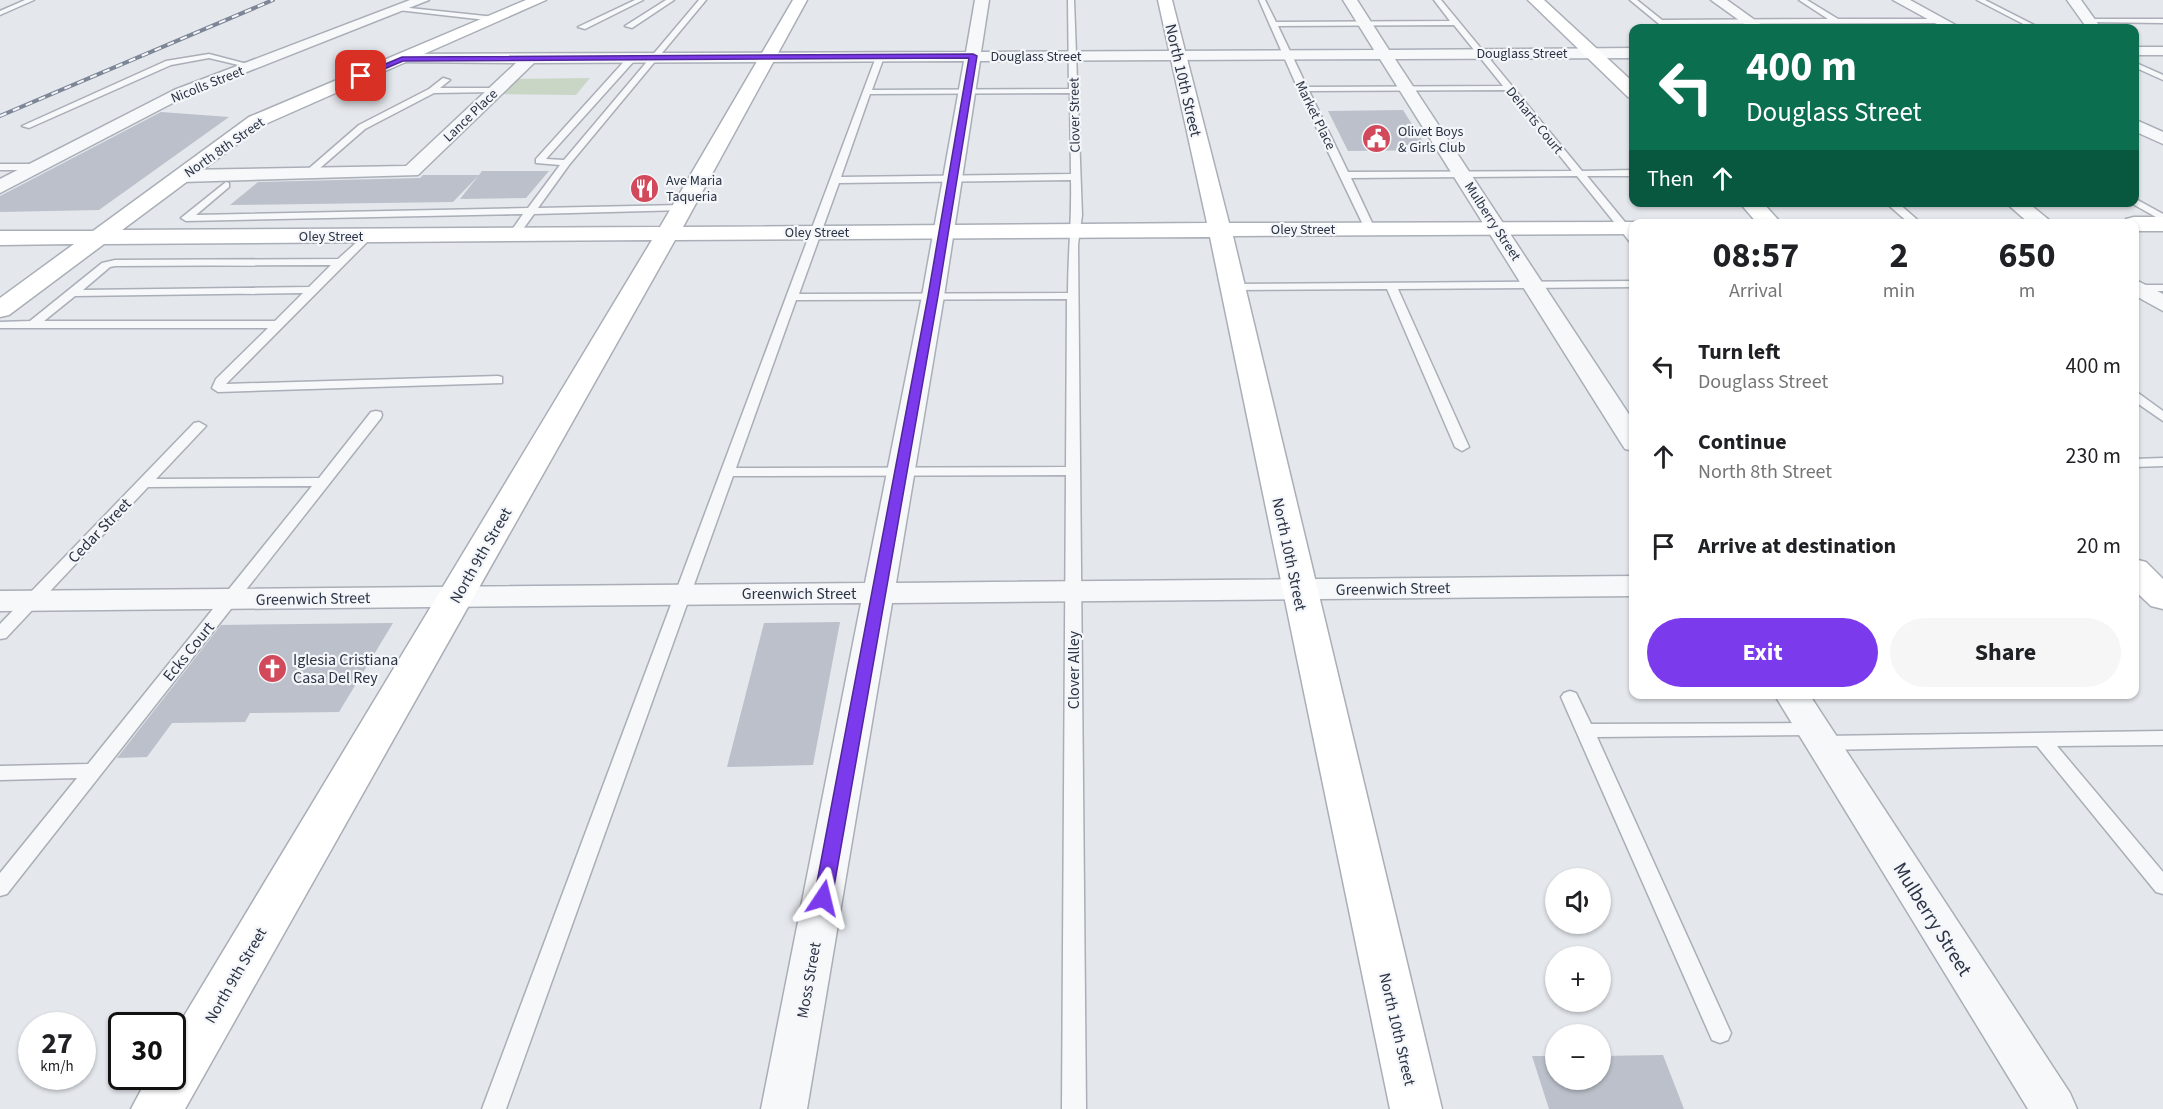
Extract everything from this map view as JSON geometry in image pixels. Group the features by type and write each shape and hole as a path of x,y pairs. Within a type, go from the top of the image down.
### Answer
{"street":[{"name":"Nicolls Street","path":"0,187 180,93 422,0"},
{"name":"North 8th Street","path":"0,310 256,121 539,0"},
{"name":"North 9th Street","path":"158,1109 675,221 800,0"},
{"name":"Moss Street","path":"784,1109 933,296 982,0"},
{"name":"North 10th Street","path":"1165,0 1233,287 1298,589 1416,1109"},
{"name":"Mulberry Street","path":"1350,0 1629,435"},
{"path":"1535,0 1629,88"},
{"path":"1718,0 1754,24"},
{"path":"1900,0 1947,24"},
{"path":"2074,0 2091,24"},
{"path":"2139,51 2163,51"},
{"name":"Douglass Street","path":"402,59 1629,53"},
{"name":"Lance Place","path":"309,173 411,171 530,58"},
{"path":"2139,127 2163,139"},
{"path":"182,176 309,173"},
{"path":"1754,207 1767,219"},
{"path":"2021,207 2037,219"},
{"name":"Oley Street","path":"0,238 345,236 366,226 514,234 675,221 817,232 1497,228 1629,231"},
{"path":"2139,224 2163,224"},
{"path":"2139,289 2163,304"},
{"name":"Greenwich Street","path":"0,601 1629,586"},
{"name":"Mulberry Street","path":"1794,699 2054,1109"}],"lane":[{"path":"0,13 31,0"},
{"path":"582,27 640,0"},
{"path":"629,26 671,0"},
{"path":"514,234 566,163 703,0"},
{"name":"Clover Street","path":"1071,0 1076,177 1075,231"},
{"name":"Market Place","path":"1262,0 1302,90 1370,229"},
{"name":"Deharts Court","path":"1437,0 1508,88 1629,230"},
{"path":"1633,0 1664,24"},
{"path":"1802,0 1842,24"},
{"path":"1980,0 2028,24"},
{"path":"1997,0 2003,11"},
{"path":"400,9 495,19"},
{"path":"1783,24 1941,21"},
{"path":"2110,24 2163,21"},
{"path":"1661,22 1724,24"},
{"path":"1273,24 1457,23"},
{"path":"26,126 169,63 209,56 251,66"},
{"path":"494,1109 880,57"},
{"path":"566,163 539,161 632,58"},
{"path":"2139,66 2163,78"},
{"path":"309,173 362,127 432,91 446,80"},
{"path":"1302,90 1508,88"},
{"path":"432,91 496,90"},
{"path":"867,92 1074,91"},
{"path":"0,167 38,167"},
{"path":"1345,175 1629,173"},
{"path":"835,180 1076,177"},
{"path":"226,185 186,218 366,226 530,213 675,221"},
{"path":"2139,204 2163,218"},
{"path":"1896,207 1911,219"},
{"path":"366,226 342,262 220,382 218,388 498,380"},
{"name":"Clover Alley","path":"1074,1109 1072,591 1075,231"},
{"path":"34,324 106,265 115,263 342,262"},
{"path":"1233,287 1629,284"},
{"path":"1391,286 1462,447"},
{"path":"2139,287 2163,288"},
{"path":"70,293 310,291"},
{"path":"793,297 1073,296"},
{"path":"0,325 278,324"},
{"path":"2139,398 2163,417"},
{"name":"Ecks Court","path":"0,888 376,415"},
{"name":"Cedar Street","path":"0,634 199,426"},
{"path":"2139,463 2163,462"},
{"path":"727,472 1073,471"},
{"path":"144,483 323,482"},
{"path":"1570,697 1720,1033"},
{"path":"1587,731 2041,739 2163,738"},
{"path":"2041,739 2163,886"},
{"path":"0,773 91,771"}],"green space":[{"path":"590,78 576,95 497,94 513,79"}],"building":[{"name":"Olivet Boys & Girls Club","path":"1403,110 1428,150 1348,151 1328,111"},
{"path":"161,112 229,117 99,210 0,212 0,196"},
{"path":"482,171 549,171 526,198 460,199"},
{"path":"479,175 453,202 230,205 258,182"},
{"path":"840,622 813,765 727,767 764,623"},
{"name":"Iglesia Cristiana Casa Del Rey","path":"393,623 339,712 250,713 245,722 172,723 147,757 117,758 221,625"},
{"path":"1663,1055 1684,1109 1549,1109 1532,1056 1545,1056 1545,1090 1611,1090 1611,1056"}],"railway":[{"path":"0,116 273,0"}],"place":[{"name":"Olivet Boys & Girls Club","path":"1377,139"},
{"name":"Ave Maria Taqueria","path":"645,188"},
{"name":"Iglesia Cristiana Casa Del Rey","path":"272,668"}],"route":[{"path":"361,76 402,59 973,56 933,296 823,898"}]}
